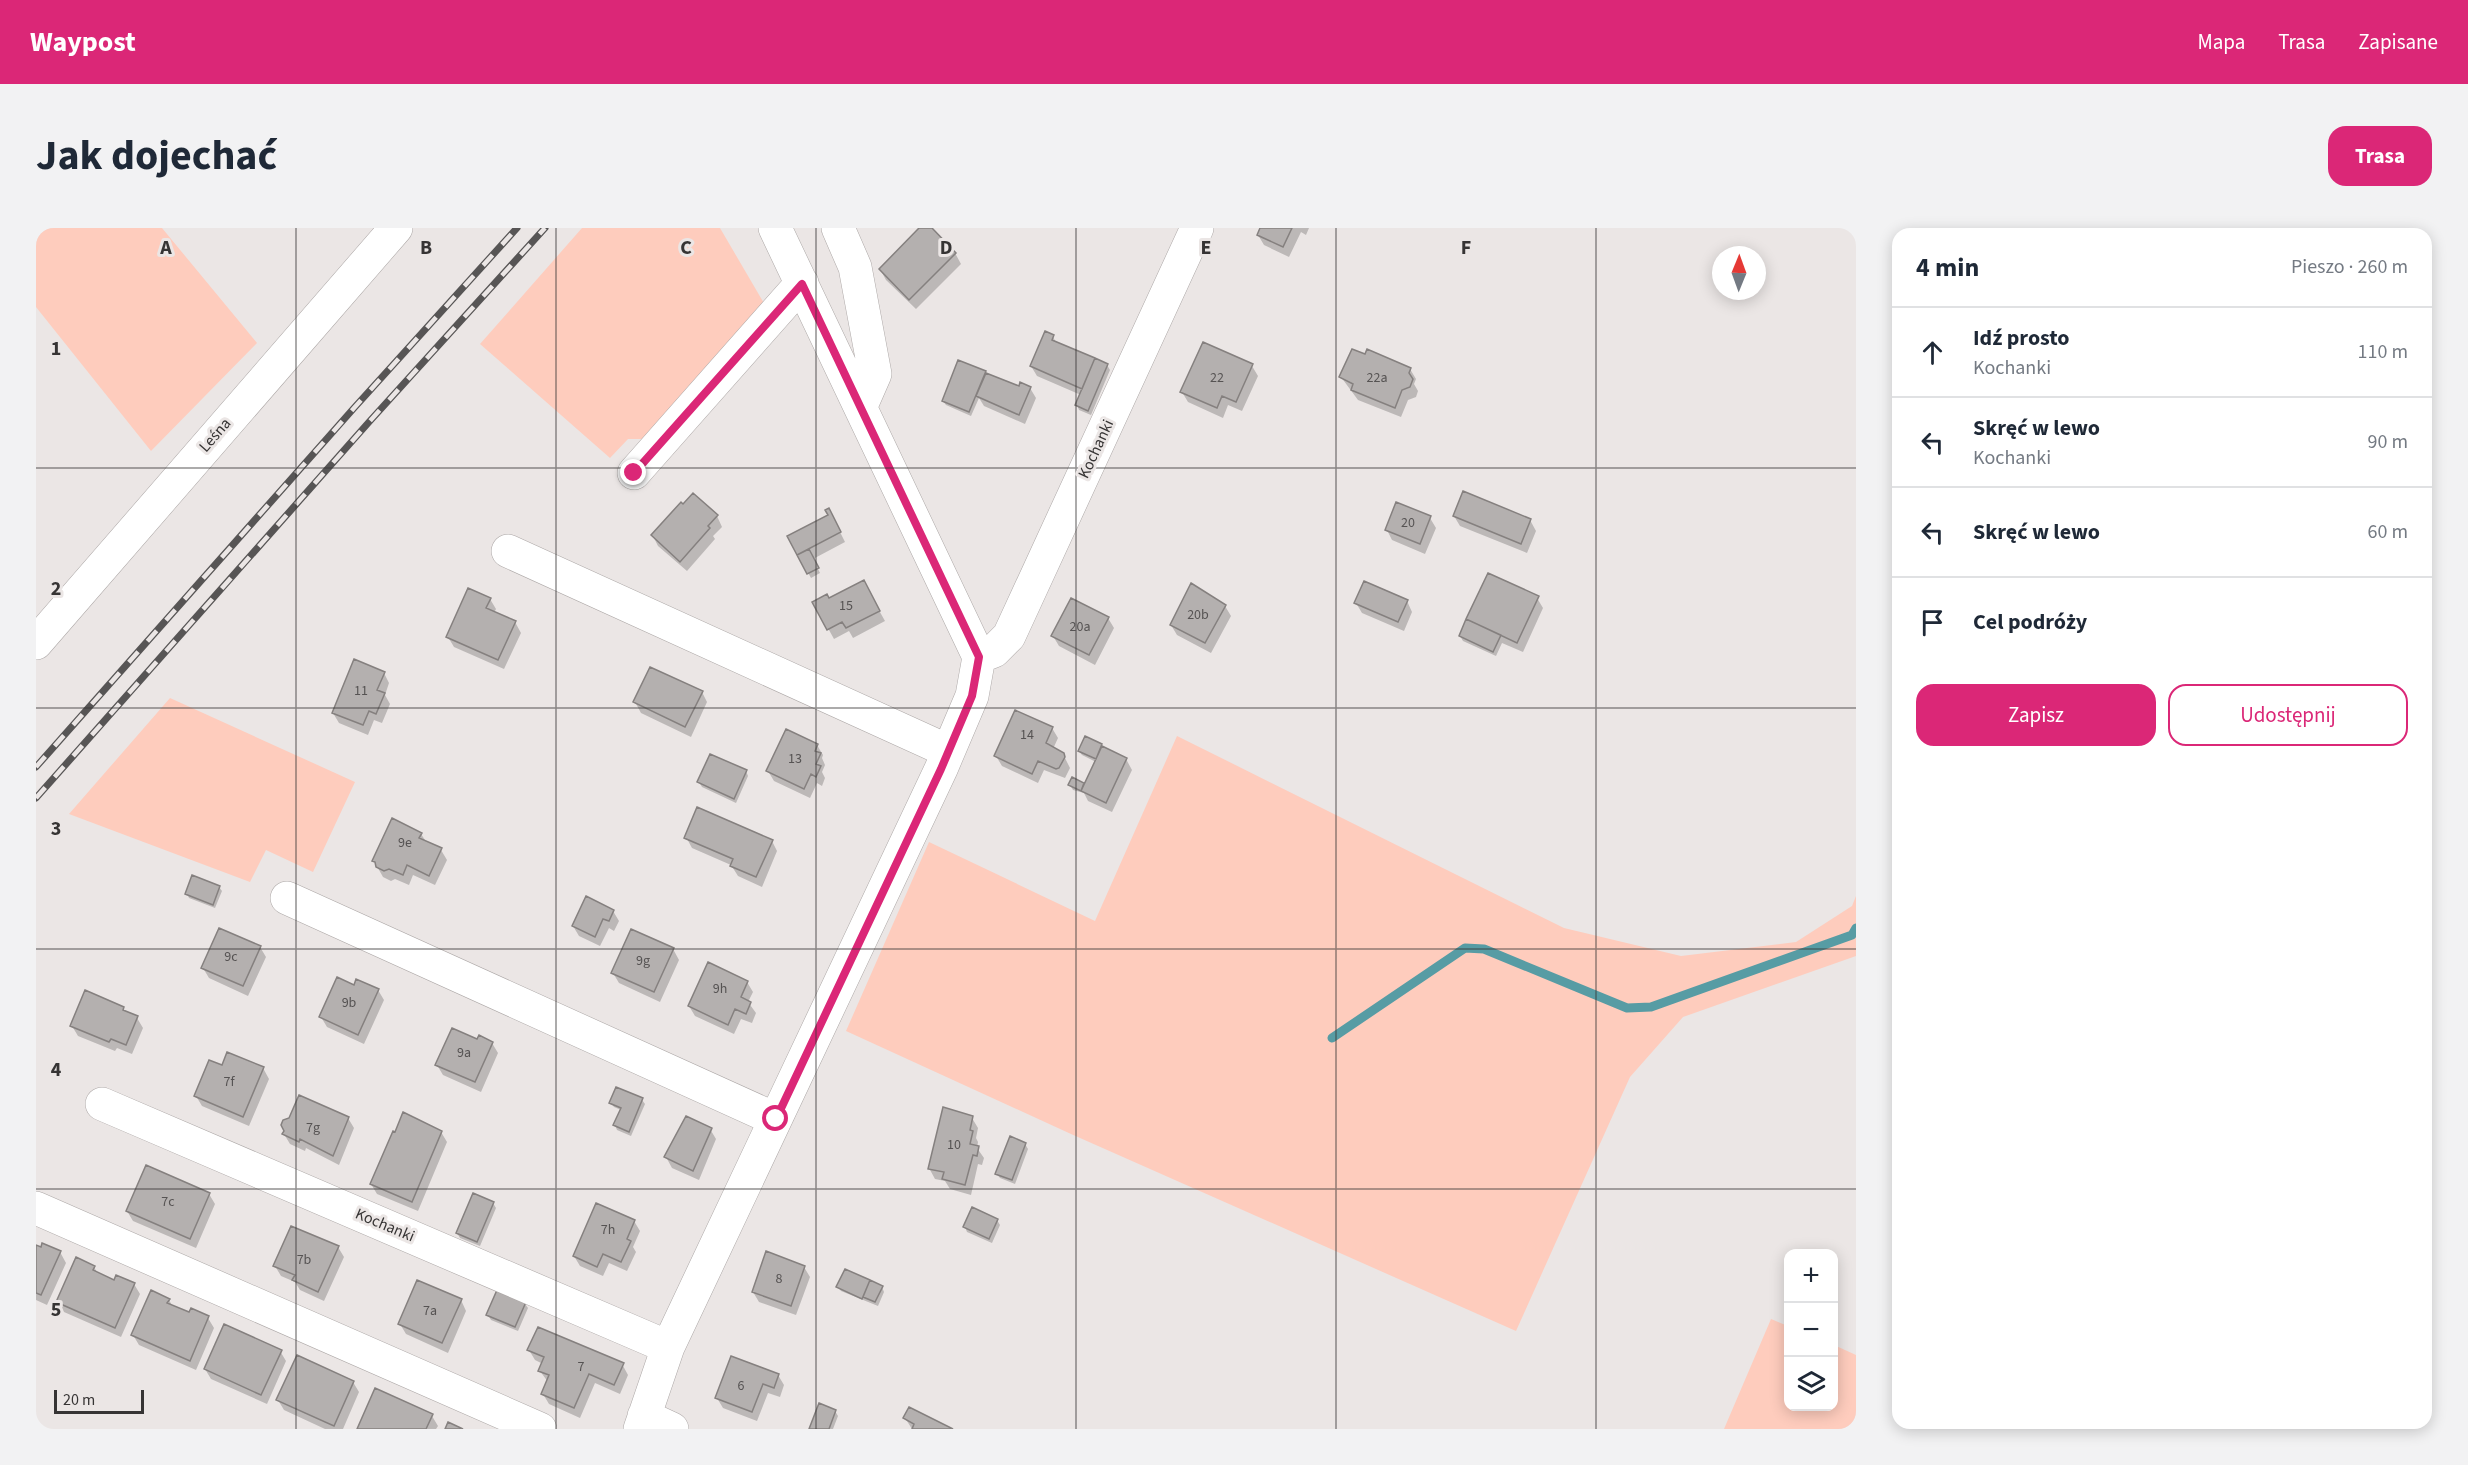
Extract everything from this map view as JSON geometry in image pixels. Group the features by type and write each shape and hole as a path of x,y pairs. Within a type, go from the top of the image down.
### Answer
{"street":[{"name":"Leśna","path":"36,643 396,228"},
{"path":"652,1425 668,1347 948,751 972,696 979,657 775,228"},
{"path":"838,228 855,267 875,374 861,406"},
{"name":"Kochanki","path":"979,657 994,651 1009,636 1197,228"},
{"path":"634,473 802,284"},
{"path":"508,551 948,751"},
{"path":"287,898 776,1119"},
{"name":"Kochanki","path":"102,1104 668,1347"},
{"path":"36,1208 540,1429"}],"shaded area":[{"path":"36,228 162,228 257,343 151,451 36,307"},
{"path":"582,228 720,228 765,305 648,439 628,439 610,458 480,344"},
{"path":"170,698 355,782 313,872 266,850 250,882 69,814"},
{"path":"1177,736 1564,928 1681,956 1796,942 1852,906 1856,896 1856,956 1683,1017 1630,1077 1516,1331 1071,1134 846,1031 929,842 1095,921"},
{"path":"1771,1319 1784,1324 1784,1411 1838,1411 1838,1347 1856,1355 1856,1429 1724,1429"}],"building":[{"path":"919,228 932,228 956,253 909,300 879,269"},
{"path":"1260,228 1292,228 1283,247 1257,235"},
{"path":"1045,331 1054,335 1052,340 1095,358 1082,389 1030,366"},
{"path":"1203,342 1253,364 1236,402 1222,396 1217,408 1180,392"},
{"path":"1352,349 1365,354 1367,349 1411,368 1409,373 1413,379 1410,387 1402,390 1395,408 1351,390 1353,384 1339,377"},
{"path":"1095,358 1108,364 1088,411 1075,405"},
{"path":"958,360 986,371 969,412 942,401"},
{"path":"986,373 1019,386 1020,382 1031,387 1019,415 976,396"},
{"path":"1463,491 1531,519 1521,544 1453,516"},
{"path":"693,493 718,515 708,526 710,528 680,562 651,535 681,502 683,504"},
{"path":"1396,502 1431,516 1420,544 1385,530"},
{"path":"829,508 841,532 797,555 787,536 828,515 825,510"},
{"path":"809,549 819,568 807,574 797,555"},
{"path":"1488,573 1539,596 1517,643 1466,619"},
{"path":"864,580 880,611 846,628 842,622 827,630 812,602 827,594 829,598"},
{"path":"1364,581 1408,600 1398,622 1354,603"},
{"path":"1191,583 1226,605 1205,643 1170,625"},
{"path":"468,588 491,598 486,608 516,621 498,660 446,637"},
{"path":"1071,598 1109,617 1089,655 1051,636"},
{"path":"1466,619 1501,635 1493,652 1459,636"},
{"path":"354,659 385,672 377,690 385,693 376,714 369,711 363,725 332,713"},
{"path":"650,667 703,691 685,727 633,702"},
{"path":"1015,710 1053,727 1046,743 1064,753 1065,757 1059,768 1056,769 1038,761 1032,774 994,756"},
{"path":"786,729 818,744 815,751 821,753 816,764 821,766 816,777 811,774 804,789 766,771"},
{"path":"1085,736 1102,744 1096,759 1078,751"},
{"path":"1102,746 1127,758 1106,803 1081,791"},
{"path":"710,754 747,770 734,799 697,782"},
{"path":"1072,777 1084,783 1081,791 1068,785"},
{"path":"697,807 773,840 756,877 730,866 733,859 684,838"},
{"path":"392,818 422,833 419,838 442,848 429,876 407,865 403,875 389,869 384,871 376,867 375,862 372,861"},
{"path":"192,875 220,886 213,905 185,894"},
{"path":"586,896 614,910 609,921 603,919 595,937 572,926"},
{"path":"219,928 261,946 243,986 201,968"},
{"path":"631,929 674,948 654,992 611,973"},
{"path":"708,962 748,981 741,997 751,1002 746,1014 735,1009 728,1025 688,1006"},
{"path":"337,977 354,985 356,979 379,989 358,1035 319,1017"},
{"path":"85,990 124,1007 123,1010 138,1016 126,1045 111,1039 109,1042 70,1026"},
{"path":"452,1028 477,1039 479,1035 493,1042 475,1082 435,1065"},
{"path":"227,1052 264,1067 243,1117 194,1096 209,1060 222,1065"},
{"path":"616,1087 643,1098 629,1132 613,1125 621,1108 609,1103"},
{"path":"299,1095 349,1117 333,1156 300,1139 299,1142 282,1134 283,1120 289,1118"},
{"path":"943,1107 973,1116 970,1144 979,1146 977,1156 973,1155 965,1185 942,1179 944,1172 928,1169"},
{"path":"403,1112 442,1131 412,1202 370,1184"},
{"path":"686,1116 712,1128 693,1171 664,1157"},
{"path":"1010,1136 1026,1143 1012,1180 995,1174"},
{"path":"146,1165 210,1193 190,1239 126,1211"},
{"path":"473,1193 494,1202 477,1242 456,1233"},
{"path":"596,1203 635,1220 627,1239 631,1241 621,1262 603,1254 597,1267 573,1256"},
{"path":"972,1207 998,1219 989,1239 963,1227"},
{"path":"291,1226 339,1246 318,1292 292,1280 295,1275 273,1266"},
{"path":"42,1243 61,1251 41,1295 36,1293 36,1245 41,1247"},
{"path":"766,1251 805,1266 791,1306 752,1292"},
{"path":"76,1257 95,1266 93,1270 114,1280 116,1275 135,1283 115,1328 56,1302"},
{"path":"845,1269 870,1280 862,1299 836,1287"},
{"path":"417,1280 462,1299 442,1343 398,1324"},
{"path":"870,1280 883,1286 875,1302 863,1297"},
{"path":"151,1290 170,1299 167,1303 189,1312 191,1308 209,1316 190,1361 131,1335"},
{"path":"497,1290 526,1302 515,1327 486,1315"},
{"path":"224,1324 282,1350 261,1395 204,1369"},
{"path":"538,1327 624,1363 614,1385 589,1374 574,1408 541,1394 549,1375 538,1371 544,1357 527,1350"},
{"path":"297,1355 354,1381 334,1426 276,1400"},
{"path":"731,1356 779,1374 774,1388 763,1384 752,1412 715,1398"},
{"path":"375,1388 433,1414 426,1429 357,1429"},
{"path":"819,1403 836,1410 829,1429 809,1429"},
{"path":"909,1407 953,1429 912,1429 914,1424 903,1418"},
{"path":"448,1422 463,1429 445,1429"}],"waterway":[{"path":"1332,1038 1465,948 1484,949 1627,1008 1651,1007 1852,935 1856,928"}],"railway":[{"path":"36,767 517,228"},
{"path":"36,798 369,422 545,228"}],"route":[{"path":"634,473 802,284 979,657 972,696 941,769 776,1119"}]}
